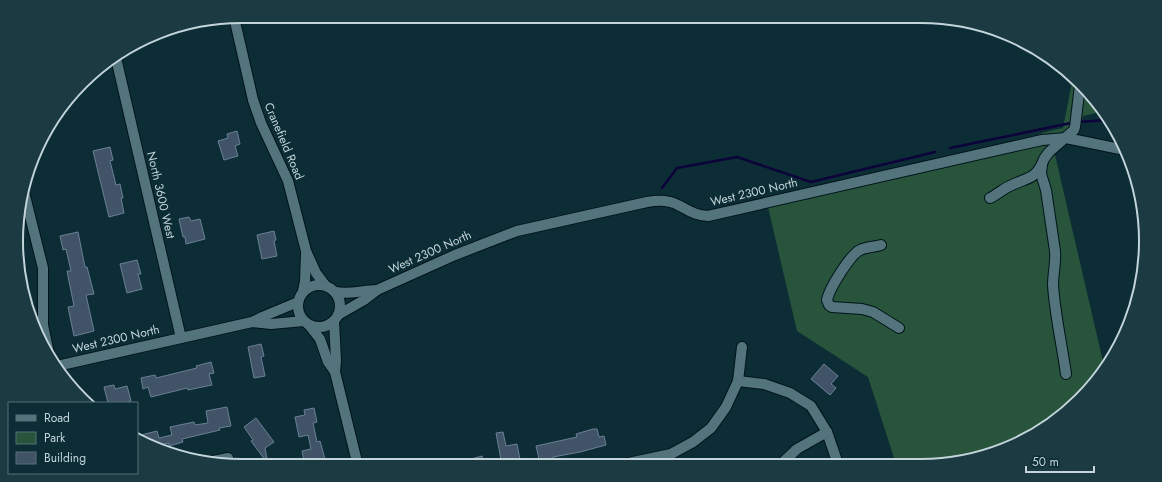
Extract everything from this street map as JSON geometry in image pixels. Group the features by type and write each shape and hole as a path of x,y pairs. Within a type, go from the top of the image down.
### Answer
{"street":[{"name":"Cranefield Road","path":"235,23 253,100 261,123 288,181 306,252 316,273 325,285"},
{"name":"North 3600 West","path":"117,62 181,338"},
{"path":"990,198 1010,185 1034,176 1039,171 1049,152 1066,138 1075,127 1079,91"},
{"name":"West 2300 North","path":"377,290 485,242 525,229 658,200 678,205 697,215 708,216 1042,140 1066,138 1118,149"},
{"path":"1042,164 1041,174 1046,190 1055,251 1053,286 1066,374"},
{"path":"26,202 43,268 43,325 46,339"},
{"path":"881,245 866,248 853,254 844,267 827,300 828,305 832,308 867,310 899,328"},
{"name":"Cranefield Road","path":"303,291 306,252"},
{"path":"335,372 328,362 320,339 300,316 298,309 298,302 303,291 313,285 325,285 335,292 340,303 336,318 335,372 356,459"},
{"path":"335,292 353,293 377,290"},
{"path":"252,322 271,324 307,323 322,327 328,325 377,290"},
{"path":"252,322 298,302"},
{"name":"West 2300 North","path":"62,365 252,322"},
{"path":"647,459 671,454 693,442 711,428 726,407 738,381 742,346"},
{"path":"738,381 764,384 790,393 811,406 827,432 836,459"},
{"path":"786,459 797,449 827,432"}],"green space":[{"path":"1072,84 1085,97 1097,113 1083,116 1076,142 1052,142 1103,361 1085,385 1065,405 1030,430 1017,437 977,452 964,455 935,459 894,459 868,377 797,331 768,207 1043,145 1041,133 1063,128"}],"building":[{"path":"237,131 240,144 235,146 238,156 224,160 218,141 228,138 227,134"},
{"path":"110,147 113,160 110,161 116,185 120,184 124,213 109,217 93,151"},
{"path":"189,217 191,221 200,219 205,239 186,244 179,219"},
{"path":"274,231 277,256 262,259 257,235"},
{"path":"78,232 85,267 87,267 94,294 86,295 94,331 74,336 68,307 74,306 67,271 71,271 66,249 63,250 60,236"},
{"path":"137,260 141,274 138,274 142,289 127,293 120,264"},
{"path":"261,344 264,356 261,357 265,376 254,378 248,347"},
{"path":"211,362 214,373 209,374 212,385 188,390 187,388 151,397 148,387 143,389 141,378 155,375 156,378 197,368 196,366"},
{"path":"824,364 838,376 831,384 836,388 830,395 811,379"},
{"path":"114,385 115,389 127,386 131,401 108,402 104,387"},
{"path":"227,407 231,426 182,439 183,442 169,446 169,443 164,444 141,435 157,431 159,438 172,435 170,427 194,422 195,425 208,423 206,411"},
{"path":"314,408 317,422 313,423 317,442 320,441 325,459 304,459 302,451 311,449 308,435 299,437 295,417 305,415 304,410"},
{"path":"256,418 274,442 265,448 267,459 264,459 251,441 253,440 244,427"},
{"path":"597,429 599,437 604,436 606,445 553,457 554,459 539,459 536,446 577,437 576,434"},
{"path":"503,432 506,446 517,444 520,459 501,459 496,433"},
{"path":"482,456 483,459 471,459"}],"waterway":[{"path":"1079,122 1102,120"},
{"path":"950,148 1071,123"},
{"path":"662,188 677,168 737,157 811,182 935,152"}]}
